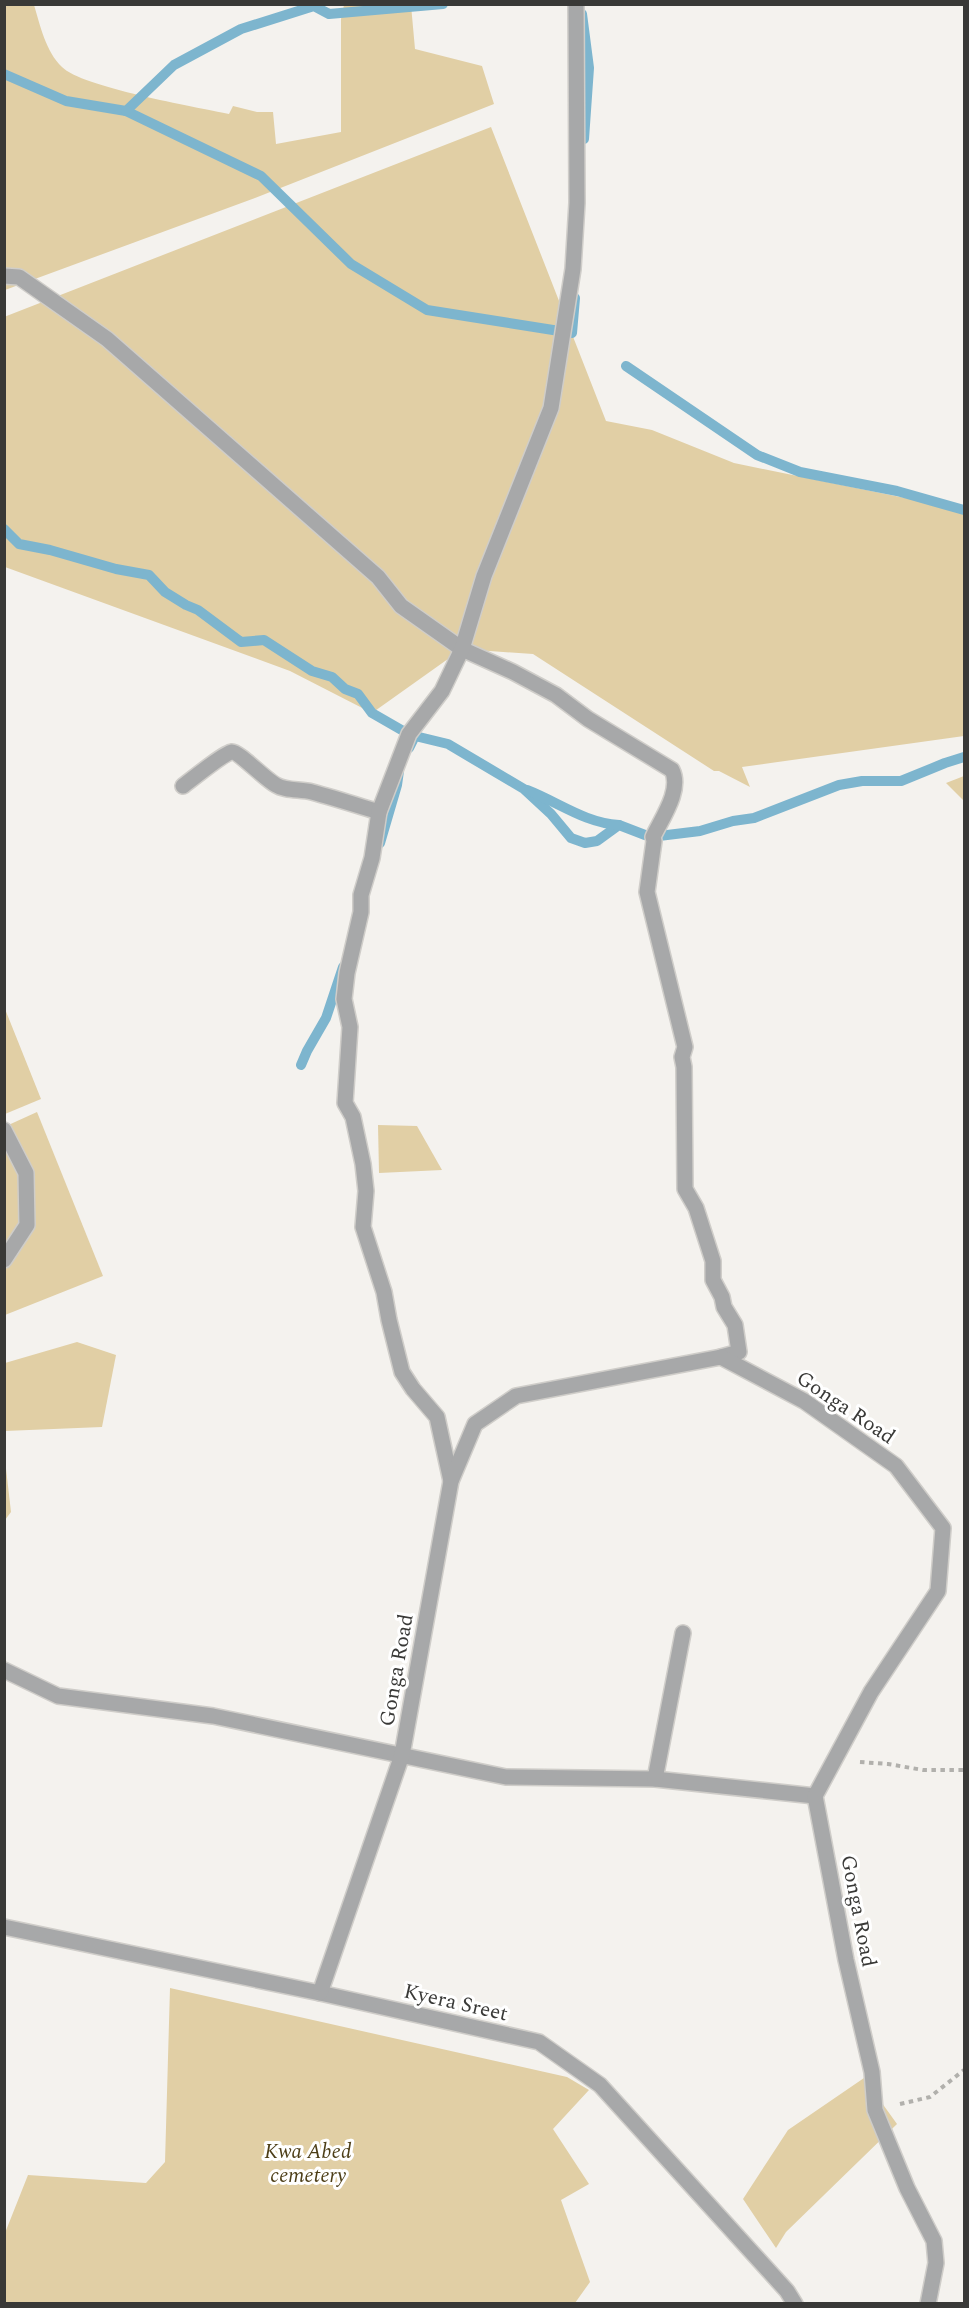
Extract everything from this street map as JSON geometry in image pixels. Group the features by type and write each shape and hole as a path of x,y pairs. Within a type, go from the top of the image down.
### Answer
{"street":[{"path":"451,1481 437,1417 402,1372 384,1292 363,1227 366,1191 363,1164 353,1117 345,1103 350,1027 344,999 347,973 361,912 361,895 372,858 379,812 409,734 442,691 462,649 484,576 551,408 573,269 577,203 576,4"},
{"path":"4,276 19,277 107,339 378,577 401,606 462,649 556,695 588,719 672,770 675,776 671,799 653,837 647,892 685,1047 681,1057 684,1067 685,1189 696,1208 713,1261 713,1280 722,1296 724,1307 735,1325 739,1346 739,1352 721,1357"},
{"path":"183,786 223,755 233,752 278,787 311,792 379,812"},
{"path":"4,1130 26,1173 27,1225 4,1260"},
{"name":"Gonga Road","path":"320,1993 402,1755 451,1481 475,1424 516,1396 721,1357 804,1401 896,1466 943,1528 938,1591 871,1692 832,1760 815,1796 846,1960 872,2072 875,2110 907,2188 934,2241 936,2263 928,2304"},
{"path":"654,1779 683,1633"},
{"path":"4,1670 58,1696 213,1716 506,1777 654,1779 815,1796"},
{"name":"Kyera Sreet","path":"4,1927 320,1993 539,2042 600,2085 787,2291 795,2304"}],"path":[{"path":"832,1760 888,1764 923,1770 964,1770"},
{"path":"875,2110 930,2097 964,2070"}],"green space":[{"path":"5,5 34,5 44,38 52,54 62,67 73,74 114,89 229,114 233,106 257,112 273,112 276,144 341,132 341,19 344,5 411,5 415,49 482,66 494,104 255,198 5,290"},
{"path":"491,127 606,421 652,430 734,463 964,510 964,736 742,767 750,787 719,771 714,771 533,654 462,649 372,713 290,671 5,567 4,317"},
{"path":"964,776 964,801 946,783"},
{"path":"5,1009 41,1099 4,1114"},
{"path":"37,1112 103,1276 5,1315 4,1127"},
{"path":"378,1125 417,1126 442,1170 379,1173"},
{"path":"77,1342 116,1355 102,1427 5,1431 5,1363"},
{"path":"5,1460 11,1512 4,1520"},
{"name":"Kwa Abed cemetery","path":"170,1988 567,2077 589,2090 553,2129 589,2184 561,2200 590,2282 575,2303 5,2303 5,2233 28,2175 146,2183 165,2162"},
{"path":"864,2078 897,2124 786,2232 776,2248 743,2199 788,2130"}],"waterway":[{"path":"4,74 66,101 126,111 174,65 241,29 314,6 329,14 443,4"},
{"path":"582,14 589,68 584,139"},
{"path":"126,111 261,176 351,264 427,310 572,333 575,298"},
{"path":"626,366 757,455 800,472 897,491 964,510"},
{"path":"4,529 19,544 50,550 116,569 149,575 165,592 198,610 241,642 264,640 312,671 332,677 345,689 358,694 372,713 405,732"},
{"path":"409,748 415,736 448,744 524,789 551,814 571,838 585,843 597,841 619,825 645,835"},
{"path":"659,836 700,831 733,821 754,818 839,785 862,781 901,781 964,757"},
{"path":"380,843 399,771"},
{"path":"527,790 583,816 619,825"},
{"path":"301,1065 326,1018 343,967"}]}
